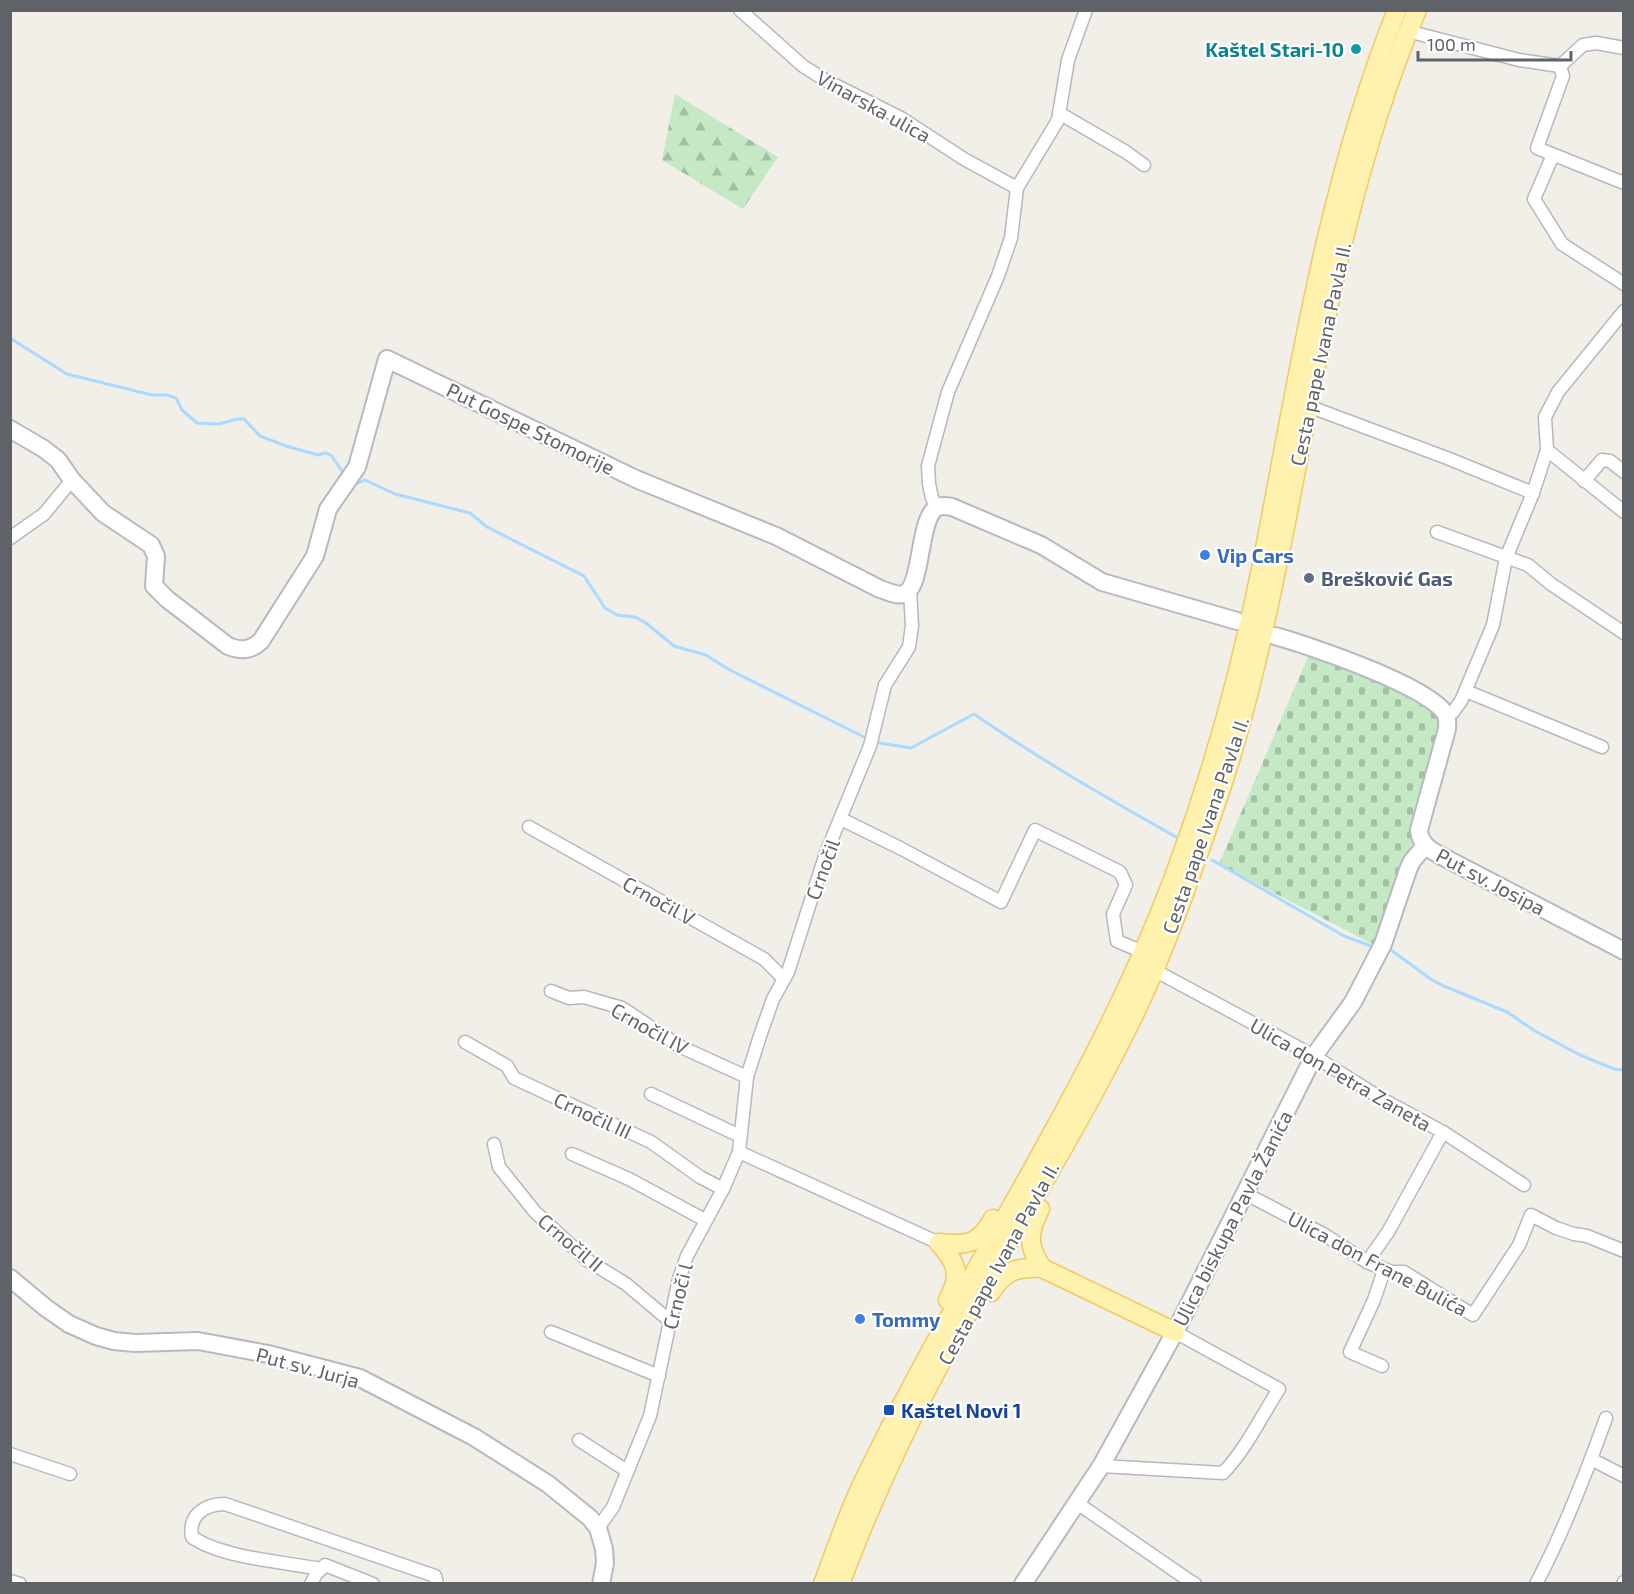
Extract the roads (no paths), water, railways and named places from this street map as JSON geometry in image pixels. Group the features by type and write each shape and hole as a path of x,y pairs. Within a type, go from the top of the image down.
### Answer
{"main road":[{"name":"Cesta pape Ivana Pavla II.","path":"823,1584 859,1492 939,1334 1116,1012 1180,861 1238,671 1261,571 1292,404 1334,208 1361,112 1397,10"},
{"name":"Cesta pape Ivana Pavla II.","path":"840,1584 855,1544 901,1442 962,1327 1110,1061 1154,970 1216,804 1250,693 1265,630 1330,296 1368,148 1394,69 1417,10"},
{"path":"1250,693 1265,675 1275,636 1291,543 1292,529 1288,511"},
{"path":"1238,671 1232,655 1237,621 1246,592 1261,571"},
{"path":"1041,1187 1041,1206 1033,1223 1030,1242 1042,1268"},
{"path":"939,1243 955,1245 970,1242 984,1235 999,1209 1016,1197"},
{"path":"939,1243 950,1255 955,1265 956,1283 939,1316 939,1334"},
{"path":"962,1327 974,1320 996,1284 1004,1276 1012,1271 1042,1268 1175,1332"}],"street":[{"name":"Vinarska ulica","path":"740,10 803,66 825,80 901,118 964,159 1017,189"},
{"path":"937,507 928,484 928,466 948,392 998,276 1011,238 1017,189 1058,120 1068,60 1086,10"},
{"path":"1419,34 1519,60 1560,66"},
{"path":"1560,66 1583,45 1596,43 1623,48"},
{"path":"1560,66 1563,76 1537,148 1623,183"},
{"path":"1059,113 1144,165"},
{"path":"1553,154 1534,199 1562,244 1623,284"},
{"path":"1275,636 1360,665 1403,683 1441,709 1446,715 1453,712 1466,691 1492,625 1506,558 1533,493 1547,450 1545,417 1558,392 1623,311"},
{"name":"Put Gospe Stomorije","path":"10,429 58,460 72,480 103,513 151,545 156,556 154,586 228,646 238,650 248,650 261,641 315,556 328,509 357,467 387,359 636,479 776,536 880,589 896,594 904,594 910,590"},
{"path":"1308,406 1533,493"},
{"path":"1547,450 1623,512"},
{"path":"1584,480 1602,460 1610,461 1623,472"},
{"path":"10,538 44,514 72,480"},
{"path":"910,590 915,582 930,514 937,507 952,507 1041,545 1102,582 1237,621"},
{"path":"1437,532 1528,565 1551,584 1623,633"},
{"name":"Crnočil","path":"739,1152 747,1077 773,999 784,980 826,853 870,746 885,685 909,647 912,626 910,590"},
{"path":"1466,691 1602,747"},
{"name":"Put sv. Josipa","path":"1446,715 1447,729 1419,830 1421,841 1425,846 1449,860 1623,951"},
{"path":"841,819 1001,903 1035,830 1119,872 1126,885 1113,914 1117,941 1143,952"},
{"name":"Crnočil V","path":"529,827 764,959 784,980"},
{"name":"Ulica biskupa Pavla Žanića","path":"1023,1584 1101,1466 1175,1332 1314,1056 1353,1002 1383,944 1412,861 1425,846"},
{"name":"Ulica don Petra Zaneta","path":"1154,970 1314,1056 1382,1099 1443,1132 1524,1185"},
{"name":"Crnočil IV","path":"551,991 569,998 584,997 622,1008 679,1046 747,1077"},
{"name":"Crnočil III","path":"465,1042 507,1066 514,1078 651,1142 700,1177 723,1189"},
{"path":"651,1094 740,1136"},
{"path":"1367,1262 1388,1232 1443,1132"},
{"name":"Crnočil II","path":"494,1144 499,1167 535,1212 587,1260 626,1284 670,1321"},
{"path":"739,1152 939,1243"},
{"name":"Crnoči l","path":"598,1528 613,1507 650,1416 679,1279 687,1256 723,1189 739,1152"},
{"path":"572,1154 629,1179 705,1220"},
{"name":"Ulica don Frane Bulića","path":"1246,1194 1324,1235 1367,1262 1391,1272 1404,1272 1473,1315 1519,1245 1531,1215 1556,1228 1596,1239 1623,1251"},
{"path":"1382,1366 1350,1352 1374,1300 1384,1270"},
{"name":"Put sv. Jurja","path":"10,1278 69,1324 96,1336 114,1341 198,1341 268,1354 360,1378 474,1437 548,1484 590,1518 598,1528"},
{"path":"551,1332 659,1376"},
{"path":"1101,1466 1223,1473 1238,1457 1279,1389 1175,1332"},
{"path":"1536,1584 1552,1553 1606,1418"},
{"path":"579,1440 627,1471"},
{"path":"10,1454 70,1474"},
{"path":"1591,1459 1623,1476"},
{"path":"1077,1503 1195,1584"},
{"path":"321,1569 220,1551 192,1537 190,1527 196,1516 212,1504 225,1504 435,1576 437,1584"},
{"path":"598,1528 605,1563 601,1584"},
{"path":"311,1584 325,1565 373,1584"},
{"path":"10,1581 20,1584"}],"waterway":[{"path":"10,338 67,374 152,395 167,395 176,398 182,410 197,423 219,424 244,419 260,436 318,455 325,453 331,455 344,474"},
{"path":"357,483 365,480 395,494 470,513 487,527 584,576 605,608 617,615 635,617 674,646 706,655 728,669 866,738"},
{"path":"880,743 911,748 974,714 1048,762 1176,837"},
{"path":"1212,860 1344,936 1371,946"},
{"path":"1391,950 1432,980 1507,1012 1535,1031 1580,1055 1614,1069 1624,1070"}],"place":[{"name":"Kaštel Stari-10","path":"1356,49"},
{"name":"Vip Cars","path":"1205,555"},
{"name":"Brešković Gas","path":"1309,578"},
{"name":"Tommy","path":"860,1319"},
{"name":"Kaštel Novi 1","path":"889,1410"}]}
